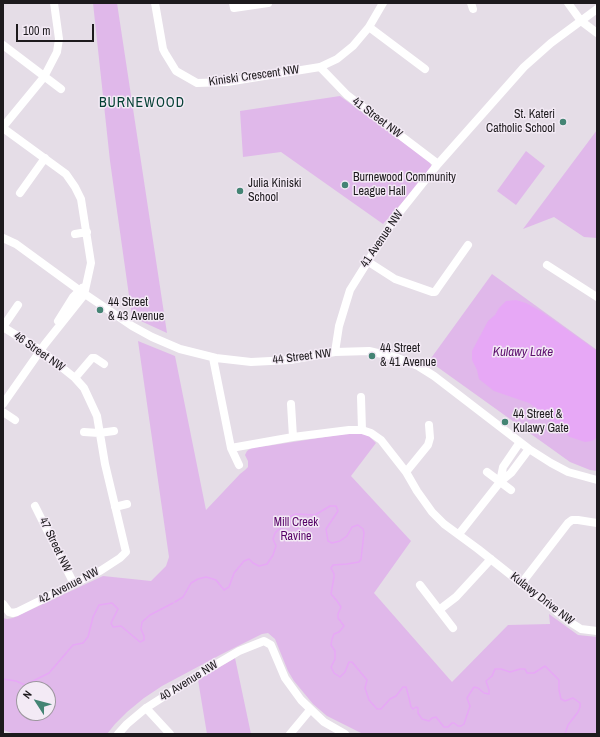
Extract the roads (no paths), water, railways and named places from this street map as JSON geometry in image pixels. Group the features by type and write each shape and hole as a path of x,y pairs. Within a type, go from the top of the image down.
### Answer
{"street":[{"path":"3,404 82,292 86,284 91,263 81,199 69,171 45,158 3,128 44,77 57,52 59,39 54,3"},
{"name":"Kiniski Crescent NW","path":"155,3 165,53 176,71 197,83 227,82 320,67 337,59 353,46 369,27 383,3"},
{"path":"233,3 234,8 268,3"},
{"path":"568,3 581,21 597,33"},
{"name":"41 Avenue NW","path":"335,352 339,326 350,290 395,218 438,164 524,67 551,43 597,9"},
{"path":"369,27 425,69"},
{"path":"3,45 44,77 61,88"},
{"name":"41 Street NW","path":"320,67 347,95 438,164"},
{"path":"20,193 45,158"},
{"path":"75,234 87,232"},
{"name":"44 Street NW","path":"3,238 16,244 82,292 152,338 180,349 213,358 251,362 290,360 335,352 369,351 418,366 434,376 529,449 568,472 597,480"},
{"path":"367,261 395,279 435,292 468,245"},
{"path":"547,264 597,297"},
{"name":"46 Street NW","path":"18,306 3,327 42,347 75,378 84,388 97,416 99,433 126,552"},
{"name":"46 Street NW","path":"75,378 92,358 95,358 104,364"},
{"path":"213,358 231,448 239,465"},
{"path":"231,448 293,437 349,430 362,430 361,397"},
{"path":"290,404 293,437"},
{"path":"3,412 15,420"},
{"path":"406,472 428,445 430,438 430,425"},
{"name":"Kulawy Drive NW","path":"362,430 372,433 381,440 406,472 432,512 444,524 581,629 597,631"},
{"path":"84,432 99,433 114,431"},
{"path":"500,482 503,468 520,442"},
{"path":"459,534 500,482 511,473 529,449"},
{"path":"487,472 511,490"},
{"path":"115,507 127,504"},
{"name":"47 Street NW","path":"35,506 74,584"},
{"path":"521,584 568,523 572,520 578,520 597,523"},
{"name":"42 Avenue NW","path":"3,604 9,612 17,612 100,571 120,558 126,552"},
{"path":"439,610 456,597 491,559"},
{"path":"420,586 453,628"},
{"name":"40 Avenue NW","path":"118,734 127,724 146,708 230,655 261,641 268,642 289,684 297,696 310,710"},
{"path":"146,708 170,734"},
{"path":"290,734 310,710 330,726 345,734"}],"water":[{"name":"Kulawy Lake","path":"516,300 526,303 542,312 597,351 597,437 592,441 585,442 570,437 554,425 543,413 529,403 494,391 479,379 477,370 472,360 472,351 488,321 495,315 499,308 506,301"}],"waterway":[{"path":"175,602 183,597 191,583 206,577 216,580 224,590 229,587 234,573 244,561 249,559 259,566 267,564 273,555 276,546 273,539 275,533 279,529 284,530 292,539 297,539 300,535 298,529 289,520 291,516 296,514 315,515 330,506 336,506 338,511 326,529 328,541 332,543 340,541 347,536 352,527 358,525 363,529 364,533 361,559 359,562 333,565 331,568 334,574 331,594 341,607 338,618 344,626 339,632 334,634 332,639 331,645 335,651 335,659 331,667 334,673 340,677 345,672 349,662 352,662 367,680 365,688 369,700 377,709 381,709 390,699 396,696 403,687 406,687 411,707 413,709 416,707 418,708 418,713 422,719 429,721 436,717 444,727 448,727 452,723 458,726 464,724 470,706 467,698 474,687 478,688 484,693 489,694 486,681 492,676 495,669 510,672 525,669 527,673 534,673 545,666 559,680 561,699 565,701 573,698 580,703 578,712 568,725 565,734"},
{"path":"3,679 16,681 25,685 49,673 73,645 83,643 88,637 93,617 99,605 112,603 118,609 111,623 113,627 121,626 140,642 144,640 141,629 142,622 150,615 173,603"}],"place":[{"name":"St. Kateri Catholic School","path":"563,122"},
{"name":"Burnewood Community League Hall","path":"345,185"},
{"name":"Julia Kiniski School","path":"240,191"},
{"name":"44 Street & 43 Avenue","path":"100,310"},
{"name":"44 Street & 41 Avenue","path":"372,356"},
{"name":"44 Street & Kulawy Gate","path":"505,422"}],"district":[{"name":"BURNEWOOD","path":"142,103"}],"park label":[{"name":"Mill Creek Ravine","path":"296,530"}]}
